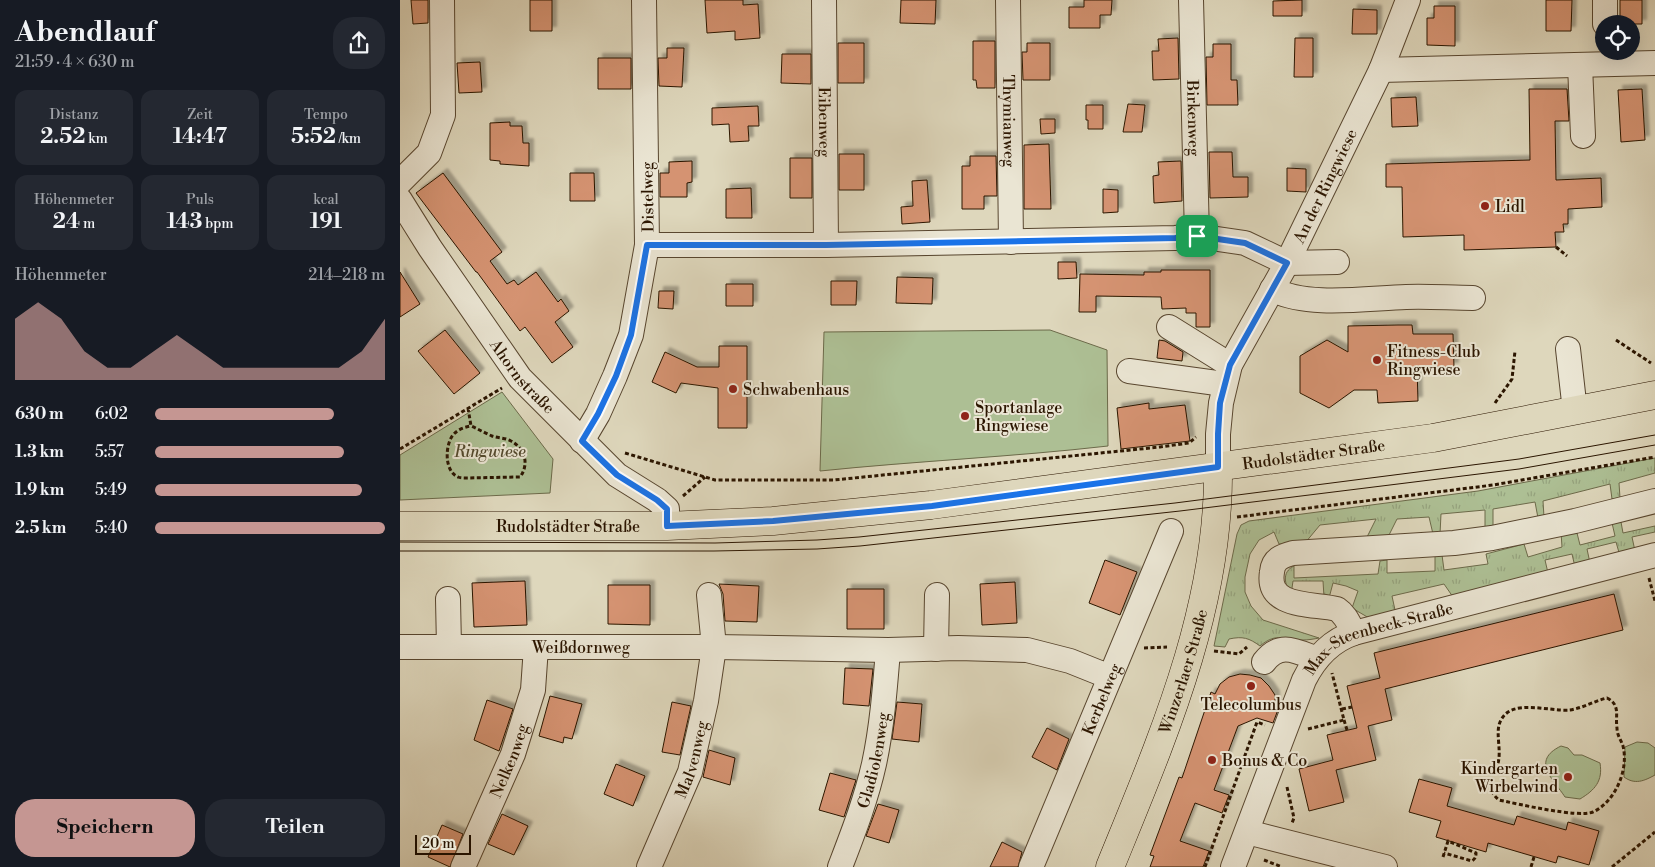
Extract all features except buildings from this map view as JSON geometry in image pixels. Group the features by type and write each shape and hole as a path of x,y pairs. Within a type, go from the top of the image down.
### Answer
{"main road":[{"name":"Rudolstädter Straße","path":"400,526 667,518 773,521 932,506 1433,438 1655,395"},
{"name":"Winzerlaer Straße","path":"1110,867 1168,722 1191,649 1202,606 1215,533 1218,467"}],"street":[{"path":"400,182 429,153 443,116 442,0"},
{"name":"Distelweg","path":"582,441 598,414 612,384 631,335 647,245 644,0"},
{"name":"Eibenweg","path":"824,0 826,245"},
{"name":"Thymianweg","path":"1008,0 1011,242"},
{"name":"Birkenweg","path":"1191,0 1197,236"},
{"name":"An der Ringwiese","path":"1218,467 1219,422 1227,375 1287,263 1380,70 1408,0"},
{"path":"1605,0 1605,15"},
{"path":"1380,70 1580,65 1599,60"},
{"path":"1626,60 1655,63"},
{"path":"1580,65 1583,136"},
{"name":"Ahornstraße","path":"400,200 430,248 520,378 617,475 657,500 667,518"},
{"path":"647,245 1011,242 1197,236 1245,243 1287,263 1337,262"},
{"path":"1272,289 1281,294 1323,301 1407,297 1473,298"},
{"path":"1169,327 1227,375"},
{"path":"1568,349 1575,411"},
{"path":"1129,371 1227,375"},
{"path":"1354,633 1342,612 1337,609 1288,601 1276,593 1271,580 1272,567 1275,562 1284,555 1293,553 1454,543 1492,538 1575,521 1655,501"},
{"name":"Kerbelweg","path":"1031,867 1171,530"},
{"name":"Max-Steenbeck-Straße","path":"1233,867 1247,832 1296,730 1304,680 1323,662 1331,644 1354,633 1651,563"},
{"path":"936,648 937,595"},
{"path":"709,596 714,646"},
{"path":"448,599 449,647"},
{"name":"Weißdornweg","path":"400,647 714,646 888,650 936,648 1027,650 1070,661 1110,677"},
{"name":"Malvenweg","path":"649,867 690,772 706,701 714,646"},
{"name":"Nelkenweg","path":"463,867 513,754 533,690 536,648"},
{"name":"Gladiolenweg","path":"840,867 859,820 874,764 883,708 888,650"},
{"path":"1264,662 1270,654 1279,650 1292,650 1323,662"},
{"path":"1247,832 1385,867"}],"path":[{"path":"1556,247 1567,256"},
{"path":"1616,340 1651,363"},
{"path":"1495,403 1512,379 1515,352"},
{"path":"400,448 520,378"},
{"path":"468,408 471,426"},
{"path":"471,426 511,441 518,447 525,457 526,464 520,477 466,478 457,477 451,471 447,463 448,446 453,435 462,428 471,426"},
{"path":"618,451 715,480 834,480 1160,447 1189,443 1196,437"},
{"path":"1230,519 1493,485 1655,457"},
{"path":"667,518 705,476"},
{"path":"1651,563 1655,602"},
{"path":"1323,662 1342,710 1347,730"},
{"path":"1607,698 1611,700 1617,711 1616,728 1623,747 1623,765 1621,778 1602,806 1591,813 1570,814 1499,800 1494,796 1491,783 1498,763 1499,724 1502,718 1509,711 1518,707 1570,710 1602,699 1607,698"},
{"path":"1342,710 1352,707"},
{"path":"1205,867 1257,722 1296,730 1344,720"},
{"path":"1285,780 1294,818"},
{"path":"1612,867 1655,832"},
{"path":"1448,841 1476,853 1472,861 1444,855 1448,841"},
{"path":"1531,867 1534,857"}],"green space":[{"name":"Sportanlage Ringwiese","path":"1050,330 1107,350 1108,446 820,471 824,332"},
{"name":"Ringwiese","path":"502,392 553,459 550,493 400,500 400,455"},
{"path":"1655,458 1655,473 1619,483 1620,498 1612,499 1610,484 1543,501 1544,517 1538,518 1535,502 1493,509 1493,529 1485,531 1485,510 1441,514 1440,534 1433,534 1429,517 1397,519 1388,537 1367,537 1376,519 1320,525 1305,543 1279,544 1274,532 1259,540 1250,554 1245,577 1245,592 1251,606 1263,620 1319,638 1296,640 1276,638 1266,641 1260,646 1249,639 1238,638 1229,639 1225,647 1214,646 1237,534 1241,525 1249,521 1478,491"},
{"path":"1621,522 1623,533 1655,526 1655,532 1632,537 1635,551 1620,556 1616,542 1587,549 1590,563 1575,567 1572,554 1545,560 1548,573 1453,597 1444,584 1392,596 1395,610 1369,618 1352,608 1358,591 1333,583 1329,598 1324,597 1323,581 1293,581 1291,595 1285,579 1287,572 1294,566 1294,578 1378,574 1380,561 1387,560 1387,573 1435,571 1435,555 1442,555 1444,570 1488,564 1486,554 1524,544 1528,557 1562,547 1561,532 1576,529 1580,545 1615,536 1612,523"},
{"path":"1637,742 1648,743 1655,748 1655,775 1643,780 1632,781 1624,777 1625,747"},
{"path":"1561,746 1568,748 1574,755 1582,755 1600,763 1601,769 1597,784 1580,799 1565,797 1547,771 1547,758"}],"tram line":[{"path":"400,542 715,543 859,537 1175,503 1519,459 1655,435"},
{"path":"400,551 714,551 817,549 860,546 1180,511 1519,469 1655,445"}],"place":[{"name":"Lidl","path":"1485,206"},
{"name":"Fitness-Club Ringwiese","path":"1377,360"},
{"name":"Schwabenhaus","path":"733,389"},
{"name":"Sportanlage Ringwiese","path":"965,416"},
{"name":"Telecolumbus","path":"1251,686"},
{"name":"Bonus & Co","path":"1212,760"},
{"name":"Kindergarten Wirbelwind","path":"1568,777"}],"route":[{"path":"1197,236 1245,243 1287,263 1252,322 1230,365 1220,403 1218,467 932,506 773,521 667,526 667,509 657,500 617,475 582,441 598,414 616,376 631,335 647,245 1011,242 1197,236"}]}
